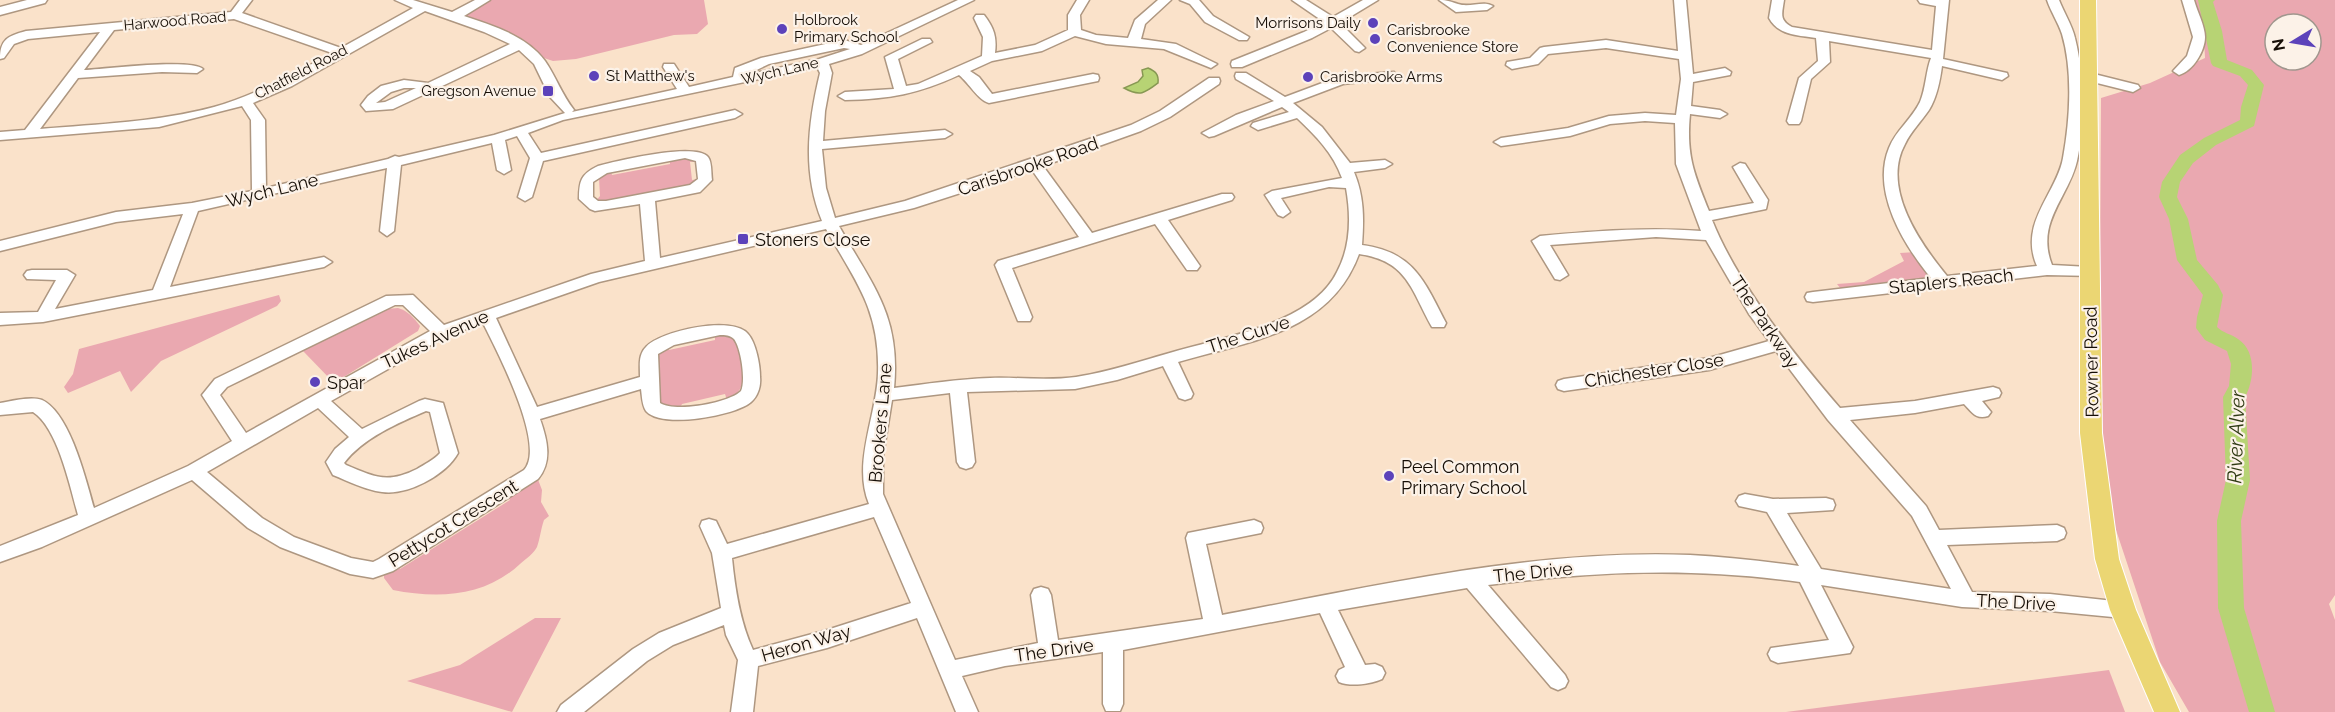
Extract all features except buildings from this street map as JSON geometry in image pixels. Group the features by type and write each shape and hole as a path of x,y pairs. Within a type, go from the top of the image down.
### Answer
{"main road":[{"name":"Rowner Road","path":"2088,0 2091,433 2107,559 2123,610 2167,712"}],"street":[{"path":"0,11 41,0"},
{"path":"235,15 246,0"},
{"path":"451,18 483,0"},
{"name":"Wych Lane","path":"0,246 116,217 192,208 260,194 395,160 498,138 561,113 739,81 822,62 858,51 968,0"},
{"path":"1083,0 1073,12 1072,24 1075,32 1089,39 1108,43 1159,44 1182,51 1210,64"},
{"path":"1133,44 1139,23 1165,0"},
{"path":"1186,0 1194,1 1209,19 1243,38"},
{"path":"1298,0 1331,21 1359,48"},
{"path":"1239,70 1226,61 1210,64 1204,70 1205,75 1214,81 1228,82 1239,70 1372,0"},
{"path":"1444,0 1456,8 1486,6"},
{"name":"The Parkway","path":"1680,0 1687,79 1681,134 1683,164 1711,236 1735,279 1779,344 1834,415 1898,485 1918,511 1935,538 1966,599"},
{"path":"1778,0 1775,18 1779,25 1796,32 1936,58 2002,76"},
{"path":"1924,0 1943,2 1929,96 1922,111 1895,149 1891,165 1897,205 1906,228 1927,263 1943,282"},
{"path":"2047,270 2041,261 2043,227 2049,203 2062,181 2071,157 2073,117 2073,69 2069,36 2053,0"},
{"path":"2179,71 2193,57 2199,38 2188,0"},
{"path":"406,1 501,35 519,45 534,56 545,71 561,113"},
{"name":"Chatfield Road","path":"0,136 159,123 245,101 287,83 423,8"},
{"name":"Harwood Road","path":"0,55 9,41 26,35 235,15 341,52"},
{"path":"980,18 989,29 991,42 988,58"},
{"path":"30,133 111,26"},
{"path":"845,96 901,92 922,87 988,58 1038,48 1075,32"},
{"path":"1794,121 1805,78 1824,62 1826,51 1822,36"},
{"path":"901,92 891,57 926,42"},
{"path":"739,81 740,71 785,56 844,44 856,47 858,51"},
{"path":"1512,65 1534,62 1544,51 1606,44 1686,56"},
{"path":"428,87 519,45"},
{"name":"Brookers Lane","path":"822,62 826,73 815,146 819,187 831,225 868,282 879,308 885,337 885,395 872,478 874,494 967,712"},
{"path":"669,67 685,91"},
{"path":"73,75 162,68 197,69"},
{"name":"The Curve","path":"885,395 958,387 1077,383 1269,330 1303,314 1339,284 1356,249 1357,200 1349,175 1335,149 1300,113 1239,70"},
{"path":"962,71 974,80 988,99 991,113"},
{"path":"1687,79 1725,72"},
{"path":"1209,133 1229,126 1241,118 1341,80 1389,75"},
{"path":"2090,77 2133,88"},
{"path":"988,99 1093,78"},
{"name":"Carisbrooke Road","path":"831,225 909,205 1035,164 1146,123 1165,114 1214,81"},
{"path":"1056,87 1060,103"},
{"path":"245,101 258,120 260,194"},
{"path":"1258,126 1300,113"},
{"path":"537,158 735,114"},
{"path":"1501,142 1570,132 1609,120 1720,114"},
{"path":"520,131 537,158 525,197"},
{"path":"815,146 945,134"},
{"path":"498,138 504,170"},
{"path":"685,154 698,156 703,160 705,180 699,186 647,198 595,206 586,199 585,184 591,175 603,170 685,154"},
{"path":"387,231 395,160"},
{"path":"1035,164 1088,239"},
{"path":"1283,212 1272,195 1329,183 1384,165"},
{"path":"1702,217 1761,206 1761,200 1741,166"},
{"path":"1024,317 1003,265 1227,197"},
{"path":"647,198 653,264"},
{"path":"160,293 192,208"},
{"path":"1158,217 1192,266"},
{"name":"Tukes Avenue","path":"0,554 35,542 194,471 318,399 441,332 575,284 653,264 831,225"},
{"path":"1560,275 1540,241 1656,232 1711,236"},
{"path":"1356,249 1394,258 1419,287 1438,323"},
{"path":"0,319 44,317 324,262"},
{"name":"Staplers Reach","path":"1813,297 2047,270 2089,272"},
{"path":"32,275 67,275 44,317"},
{"path":"244,444 211,395 221,383 392,300 407,299 441,332"},
{"name":"Pettycot Crescent","path":"194,471 255,523 287,542 350,566 373,570 386,565 530,475 538,466 539,456 531,415 520,385 486,315"},
{"path":"720,329 734,331 742,337 748,357 751,386 746,396 737,401 684,414 663,414 652,405 650,380 649,353 660,344 720,329"},
{"name":"Chichester Close","path":"1564,385 1709,364 1779,344"},
{"path":"1168,359 1185,394"},
{"path":"531,415 650,380"},
{"path":"958,387 966,462"},
{"path":"1834,415 1915,407 1993,393"},
{"path":"1967,397 1982,412"},
{"path":"318,399 361,438"},
{"path":"0,409 36,405 41,406 50,417 68,452 88,519"},
{"path":"425,405 437,407 449,453 445,461 428,471 401,486 388,488 339,470 335,462 340,453 361,438 425,405"},
{"path":"1745,501 1773,506 1826,505"},
{"path":"1773,506 1809,574 1843,647 1778,654"},
{"path":"722,553 880,508"},
{"name":"Heron Way","path":"709,526 722,553 725,583 736,635 748,660 827,639 921,608"},
{"path":"1214,626 1196,537 1254,528"},
{"path":"1935,538 2057,533"},
{"name":"The Drive","path":"949,671 985,660 1214,626 1325,603 1471,579 1590,566 1650,563 1712,564 1809,574 1903,591 1966,599 2040,602 2123,610"},
{"path":"1471,579 1558,681"},
{"path":"1041,595 1049,651"},
{"path":"1325,603 1360,675"},
{"path":"568,712 640,655 666,639 731,613"},
{"path":"1113,642 1113,704"},
{"path":"742,712 748,660"}],"shaded area":[{"path":"491,0 704,0 708,24 697,34 674,35 576,59 553,61 544,58 523,42 457,16"},
{"path":"2191,0 2335,0 2335,595 2329,604 2335,620 2335,712 2189,712 2160,662 2099,479 2101,98 2150,83 2205,58 2204,38"},
{"path":"1148,68 1156,73 1158,83 1142,93 1124,88 1138,82 1143,76 1142,70"},
{"path":"693,157 697,161 690,162 692,180 700,179 687,187 600,204 595,202 600,196 599,178 611,171 612,175 670,164 670,159"},
{"path":"1916,252 1928,273 1924,278 1841,289 1837,284 1864,282 1904,261 1900,253"},
{"path":"279,295 281,301 277,306 161,361 131,392 120,371 68,393 64,387 73,374 79,349"},
{"path":"398,308 415,320 420,326 418,331 334,383 303,351 386,309"},
{"path":"725,332 739,341 744,375 740,389 727,400 725,394 682,404 678,412 668,410 657,400 657,350 667,345 669,350 715,340 715,334"},
{"path":"537,477 542,490 541,502 549,516 544,520 536,549 506,575 476,589 444,594 393,590 384,578 384,571 397,564 400,569 510,500 506,496"},
{"path":"535,618 561,618 512,712 407,681 460,665"},
{"path":"2109,670 2125,712 1786,712"}],"waterway":[{"name":"River Alver","path":"2207,0 2205,1 2214,31 2219,63 2246,73 2256,85 2249,107 2248,122 2210,142 2186,159 2171,182 2168,197 2178,219 2187,260 2213,295 2207,317 2207,328 2212,335 2234,346 2240,357 2241,379 2234,397 2238,480 2229,521 2231,608 2262,712"}],"place":[{"name":"Morrisons Daily","path":"1373,23"},
{"name":"Holbrook Primary School","path":"782,29"},
{"name":"Carisbrooke Convenience Store","path":"1375,39"},
{"name":"St Matthew's","path":"594,76"},
{"name":"Carisbrooke Arms","path":"1308,77"},
{"name":"Gregson Avenue","path":"548,91"},
{"name":"Stoners Close","path":"743,239"},
{"name":"Spar","path":"315,382"},
{"name":"Peel Common Primary School","path":"1389,476"}]}
